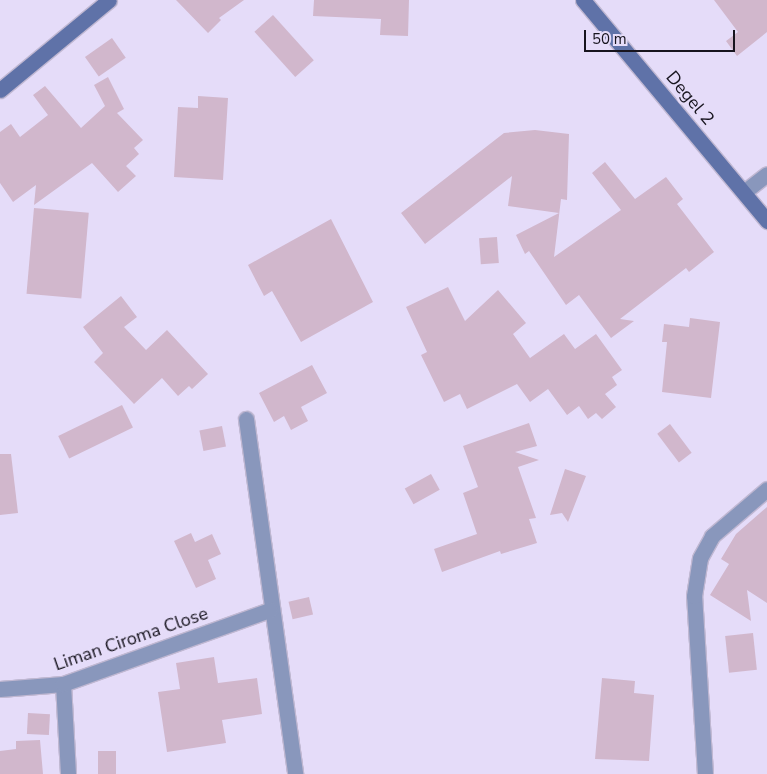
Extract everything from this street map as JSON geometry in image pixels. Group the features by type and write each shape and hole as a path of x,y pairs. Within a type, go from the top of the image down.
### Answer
{"street":[{"path":"0,90 109,0"},
{"name":"Degel 2","path":"584,0 767,222"},
{"path":"744,192 767,174"},
{"path":"246,420 270,610 295,774"},
{"path":"705,774 694,596 700,558 712,536 767,489"},
{"name":"Liman Ciroma Close","path":"0,689 63,684 270,610"},
{"path":"63,684 68,774"}],"building":[{"path":"176,0 244,0 219,18 221,20 208,33"},
{"path":"314,0 409,0 408,36 380,35 381,19 313,16"},
{"path":"714,0 767,0 767,32 737,56 726,41 738,32"},
{"path":"273,15 314,60 295,77 254,32"},
{"path":"112,38 126,58 99,77 85,57"},
{"path":"108,77 124,109 117,113 143,140 134,148 139,154 126,166 136,176 118,192 92,163 34,205 36,185 13,202 0,183 0,132 11,124 20,137 48,115 33,95 45,86 81,128 105,106 94,85"},
{"path":"198,96 228,98 223,180 174,177 178,107 198,108"},
{"path":"535,130 569,134 567,200 561,199 554,257 621,210 592,173 605,162 635,199 666,177 683,199 677,204 714,252 689,272 686,268 620,319 634,321 611,338 579,295 566,305 529,251 525,254 516,235 559,213 508,206 512,176 425,244 401,213 504,133"},
{"path":"34,208 89,213 81,298 27,294"},
{"path":"331,219 373,302 301,342 272,291 264,296 248,265"},
{"path":"497,237 499,263 481,264 479,238"},
{"path":"448,287 465,321 498,290 526,323 513,334 530,358 564,334 575,349 596,334 622,370 612,377 617,385 605,394 616,407 602,419 596,413 588,419 579,406 567,415 548,389 530,402 517,384 467,409 460,394 444,402 421,355 427,352 406,307"},
{"path":"121,296 137,317 124,327 146,350 167,330 208,374 192,389 189,386 178,396 162,378 134,404 94,362 103,353 83,327"},
{"path":"690,318 720,322 711,398 662,392 667,342 662,342 664,324 689,327"},
{"path":"312,365 327,393 301,407 308,421 291,430 284,416 274,422 259,393"},
{"path":"122,405 133,427 69,459 58,436"},
{"path":"529,423 537,446 515,452 539,460 518,467 536,518 529,519 537,543 501,554 500,551 442,572 434,549 477,534 463,493 478,487 463,446"},
{"path":"670,424 692,453 679,462 657,434"},
{"path":"222,426 226,447 203,451 199,430"},
{"path":"0,454 11,454 18,513 0,515"},
{"path":"565,469 586,476 568,522 562,513 550,515"},
{"path":"431,474 440,490 413,504 405,489"},
{"path":"767,507 767,603 747,590 751,621 710,595 729,564 721,559 736,534"},
{"path":"191,533 195,542 212,534 221,554 208,560 216,579 196,588 174,541"},
{"path":"309,597 313,615 293,619 289,602"},
{"path":"753,633 757,670 729,673 725,636"},
{"path":"214,657 218,683 257,678 262,714 222,720 226,743 167,752 158,692 180,689 176,663"},
{"path":"602,678 635,681 634,693 654,695 649,761 595,759"},
{"path":"28,713 50,714 49,735 27,734"},
{"path":"40,740 43,774 0,774 0,751 16,749 16,741"},
{"path":"98,751 116,751 116,774 98,774"}]}
